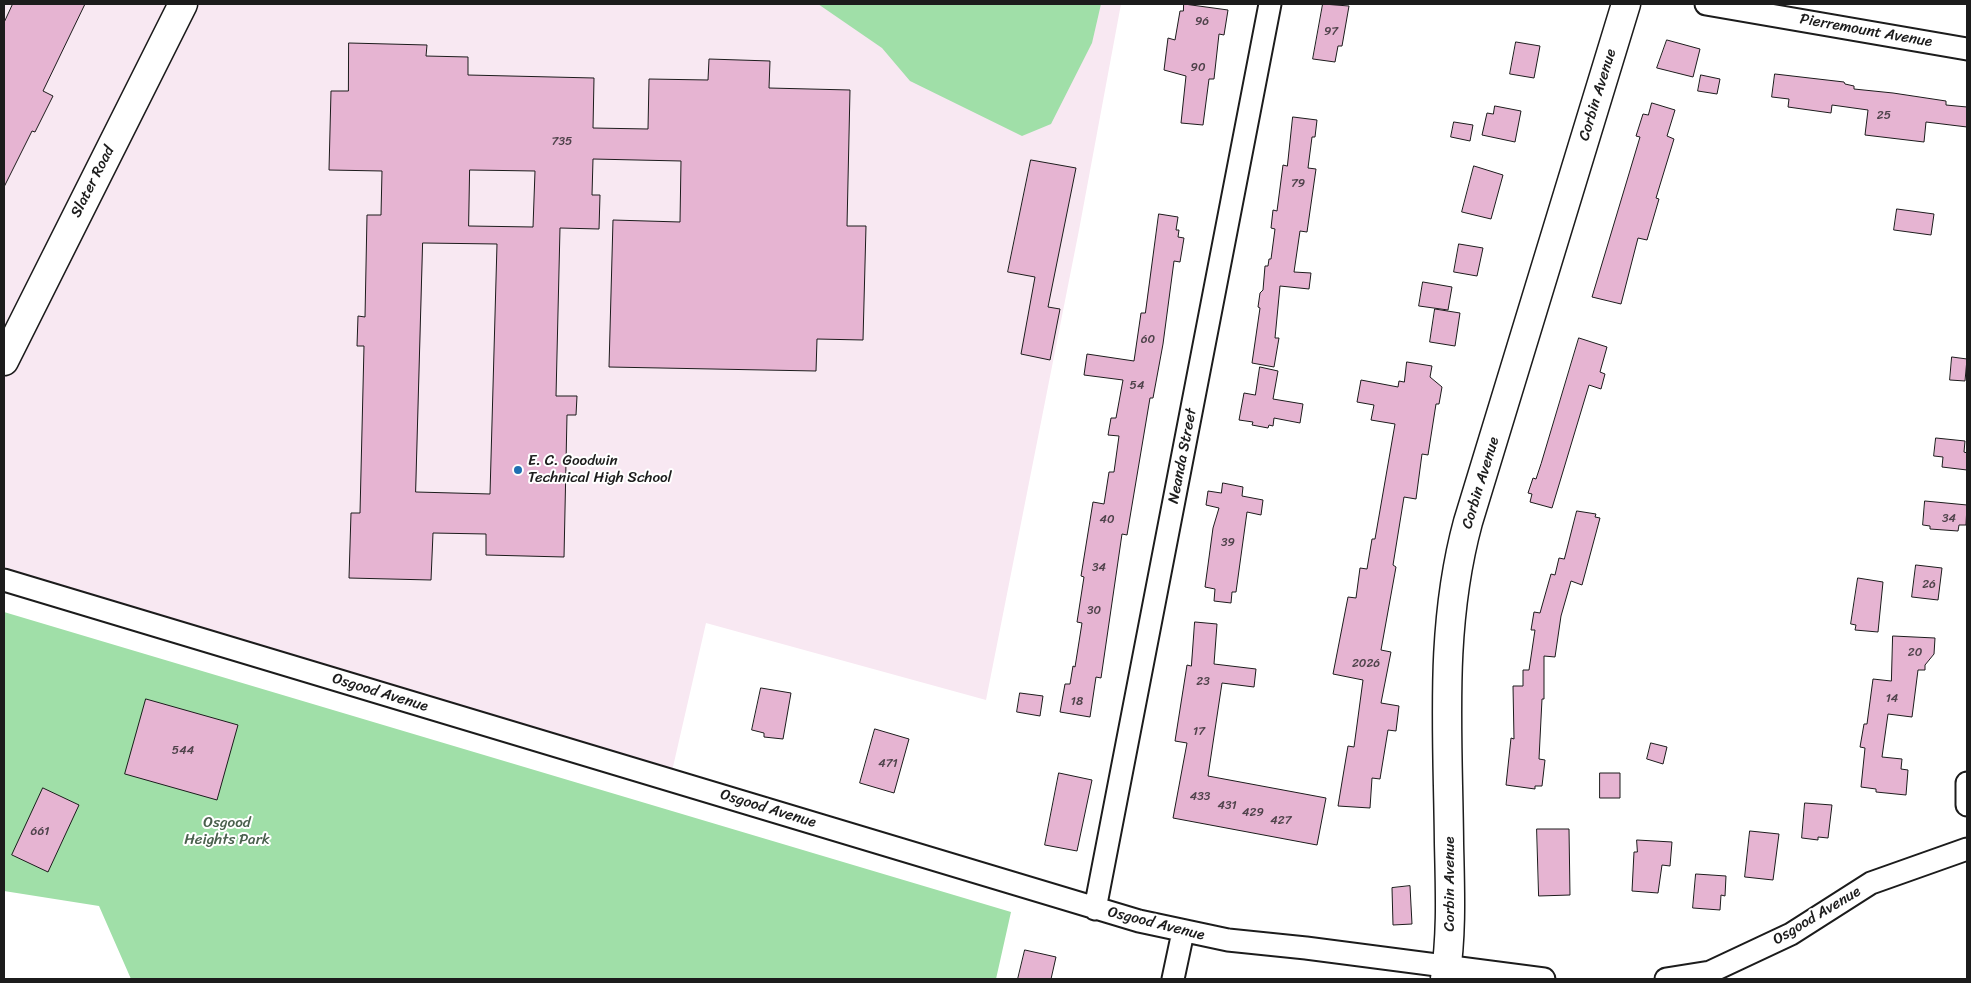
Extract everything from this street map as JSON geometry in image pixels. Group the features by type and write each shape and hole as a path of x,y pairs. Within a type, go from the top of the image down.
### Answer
{"main road":[{"name":"Slater Road","path":"4,361 183,4"},
{"name":"Corbin Avenue","path":"1446,973 1451,917 1447,647 1453,585 1468,522 1626,4"}],"street":[{"name":"Neanda Street","path":"1095,909 1270,4"},
{"name":"Pierremount Avenue","path":"1706,4 1967,48"},
{"name":"Osgood Avenue","path":"4,580 1095,909 1183,932 1228,940 1306,948 1446,973 1544,979"},
{"path":"1967,783 1967,806"},
{"name":"Osgood Avenue","path":"1666,979 1710,972 1791,934 1871,883 1967,849"},
{"path":"1173,979 1183,932"}],"shaded area":[{"name":"E. C. Goodwin Technical High School","path":"4,4 1121,4 1079,230 986,700 706,623 670,780 4,580"}],"green space":[{"path":"818,4 1101,4 1092,43 1051,124 1022,136 910,81 882,48"},
{"name":"Osgood Heights Park","path":"4,612 1011,912 996,979 131,979 99,906 4,891"}],"building":[{"path":"13,4 85,4 43,91 53,96 35,132 32,131 4,187 4,23"},
{"path":"1184,4 1228,10 1224,35 1219,34 1214,79 1209,79 1203,125 1181,123 1186,76 1164,70 1168,38 1175,40 1180,11 1183,11"},
{"path":"1323,4 1349,6 1342,46 1338,46 1335,62 1313,59"},
{"path":"1667,40 1700,49 1693,77 1657,68"},
{"path":"1516,42 1540,46 1534,78 1510,74"},
{"path":"349,43 427,45 426,56 468,57 468,75 594,78 593,128 648,129 649,79 708,80 709,59 770,61 769,88 850,90 847,226 866,226 863,340 817,339 816,371 609,367 613,220 680,222 681,161 593,159 592,195 600,195 599,229 560,228 556,396 577,396 576,415 567,415 564,557 486,555 486,534 433,533 431,580 349,578 351,513 360,513 364,346 357,346 358,316 365,317 367,215 381,215 382,171 329,170 331,91 348,91","holes":["470,170 535,171 533,227 469,226","423,243 497,244 490,494 416,492"]},
{"path":"1775,74 1844,82 1854,86 1854,89 1946,101 1946,105 1967,107 1967,127 1926,122 1924,142 1865,135 1868,110 1832,105 1831,113 1788,107 1789,99 1772,97"},
{"path":"1701,75 1720,79 1717,94 1698,91"},
{"path":"1652,103 1675,110 1667,136 1674,139 1656,198 1659,199 1647,240 1638,238 1621,304 1592,297 1640,137 1636,136 1643,114 1648,115"},
{"path":"1495,106 1521,111 1515,142 1482,135 1487,113 1493,114"},
{"path":"1293,117 1317,120 1315,137 1312,137 1308,168 1316,169 1307,232 1300,231 1294,272 1311,273 1309,289 1280,286 1275,338 1279,338 1274,367 1252,363 1260,308 1258,307 1260,293 1263,290 1265,266 1268,266 1269,259 1271,259 1275,229 1271,228 1273,210 1277,211 1283,165 1287,166"},
{"path":"1454,122 1473,125 1470,141 1451,137"},
{"path":"1031,160 1076,168 1048,307 1060,309 1050,360 1021,354 1035,277 1008,272"},
{"path":"1474,166 1503,175 1491,219 1462,212"},
{"path":"1897,209 1934,214 1931,235 1894,230"},
{"path":"1159,214 1178,217 1176,230 1179,230 1178,237 1184,238 1180,262 1174,261 1163,344 1153,398 1150,398 1127,535 1122,534 1101,678 1096,677 1090,717 1060,712 1065,684 1070,684 1073,666 1075,667 1082,623 1077,622 1084,577 1081,576 1093,502 1104,504 1109,472 1114,472 1119,436 1108,435 1111,418 1116,418 1123,380 1084,375 1087,354 1134,361 1141,313 1145,313"},
{"path":"1459,244 1483,248 1477,276 1454,272"},
{"path":"1423,282 1452,287 1448,310 1419,306"},
{"path":"1435,309 1460,313 1455,346 1430,342"},
{"path":"1579,338 1607,347 1600,372 1605,374 1601,389 1589,385 1552,508 1530,502 1532,494 1528,493 1533,478 1536,479 1541,464"},
{"path":"1952,357 1967,359 1965,381 1950,380"},
{"path":"1407,362 1432,366 1430,377 1442,387 1439,404 1436,404 1428,455 1422,454 1416,499 1404,497 1393,565 1396,567 1381,650 1391,652 1381,703 1399,706 1396,731 1388,730 1380,779 1372,778 1370,808 1338,806 1348,746 1354,747 1363,680 1333,674 1348,597 1356,598 1360,568 1367,569 1372,539 1375,539 1395,424 1371,420 1374,405 1357,402 1361,380 1398,387 1399,381 1404,382"},
{"path":"1260,367 1278,371 1273,399 1303,404 1300,423 1274,418 1273,426 1269,425 1268,428 1252,425 1253,422 1239,420 1244,393 1255,395"},
{"path":"1936,438 1965,441 1964,452 1967,453 1967,470 1942,467 1943,457 1934,456"},
{"path":"1223,483 1243,487 1242,496 1263,500 1261,515 1247,512 1236,592 1232,592 1231,603 1214,601 1215,589 1205,587 1213,528 1219,508 1206,505 1208,491 1221,493"},
{"path":"1925,501 1967,505 1966,525 1959,525 1958,531 1930,529 1930,526 1923,525"},
{"path":"1577,511 1596,514 1595,517 1600,518 1582,585 1571,581 1561,616 1555,657 1544,656 1544,699 1542,699 1539,759 1545,760 1542,786 1535,786 1535,789 1506,785 1511,738 1514,739 1513,686 1523,686 1523,670 1529,670 1535,630 1531,630 1534,612 1540,613 1551,574 1555,575 1559,558 1564,559"},
{"path":"1916,565 1942,568 1938,600 1912,597"},
{"path":"1858,578 1883,582 1878,632 1855,630 1856,625 1851,624"},
{"path":"1195,622 1217,624 1214,664 1256,669 1254,687 1222,683 1208,776 1326,798 1317,845 1173,818 1187,743 1175,741 1187,665 1191,666"},
{"path":"1893,636 1935,638 1934,654 1925,665 1925,670 1918,670 1912,717 1888,714 1882,757 1902,759 1901,769 1908,770 1906,795 1876,792 1876,789 1861,787 1865,748 1860,747 1864,724 1867,724 1873,679 1891,681"},
{"path":"761,688 791,693 783,739 764,737 764,733 752,730"},
{"path":"1020,693 1043,696 1040,716 1017,712"},
{"path":"146,699 238,725 217,800 125,774"},
{"path":"875,729 909,739 894,793 860,783"},
{"path":"1651,743 1667,747 1663,764 1647,759"},
{"path":"1059,773 1092,780 1077,851 1045,845"},
{"path":"1600,773 1620,773 1620,798 1600,798"},
{"path":"43,788 79,805 48,872 12,855"},
{"path":"1805,803 1832,805 1828,838 1818,837 1818,840 1802,838"},
{"path":"1537,829 1569,829 1570,895 1539,896"},
{"path":"1750,831 1779,834 1773,880 1745,877"},
{"path":"1637,840 1672,842 1670,866 1662,865 1658,893 1632,891 1634,852 1637,852"},
{"path":"1696,874 1726,876 1725,896 1721,895 1720,910 1693,908"},
{"path":"1410,886 1412,924 1393,925 1392,888"},
{"path":"1025,950 1056,957 1051,979 1018,979"}],"place":[{"name":"E. C. Goodwin Technical High School","path":"518,470"}]}
